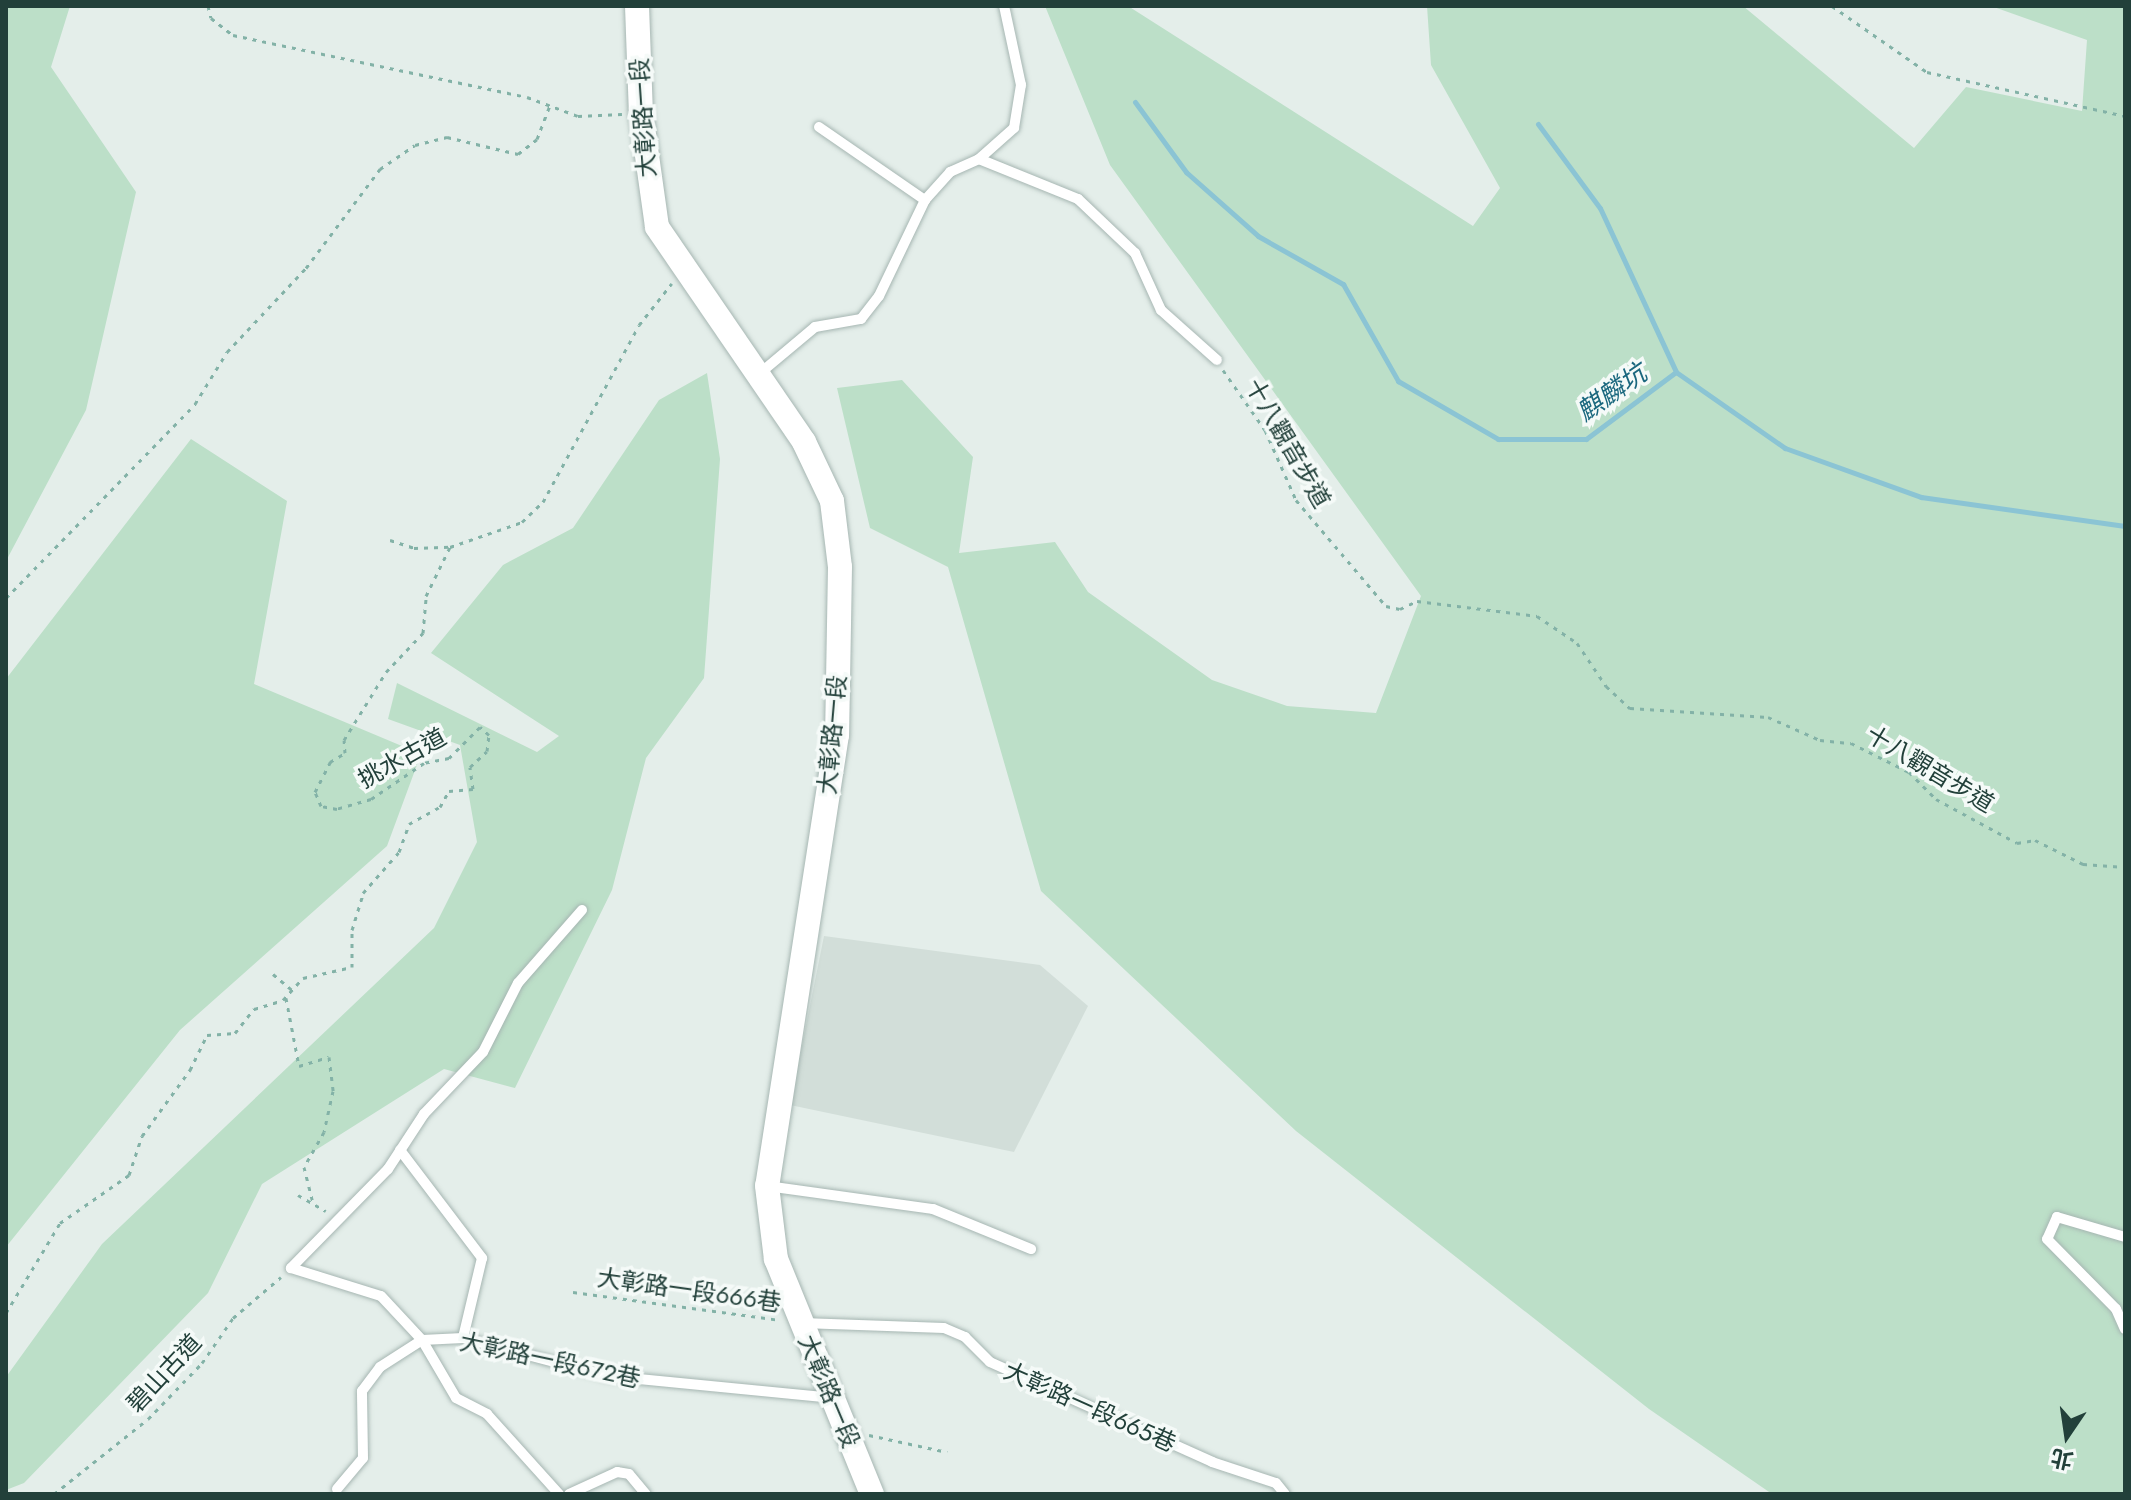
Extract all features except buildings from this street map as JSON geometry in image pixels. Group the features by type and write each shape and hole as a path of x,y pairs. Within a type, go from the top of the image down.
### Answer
{"main road":[{"name":"大彰路一段","path":"637,6 641,113 650,206 682,271 759,374 821,472 832,501 840,567 837,735 767,1186 776,1259 872,1494"}],"lane":[{"path":"759,374 815,327 861,319 879,296 925,200 950,172 979,159 1014,128 1021,85 1004,6"},
{"path":"819,127 925,200"},
{"path":"979,159 1078,199 1135,253 1161,310 1217,360"},
{"path":"559,1494 487,1414 456,1398 422,1340 381,1296 291,1268 339,1219 400,1150 424,1114 483,1052 518,983 582,910"},
{"path":"400,1150 482,1258 463,1338"},
{"path":"767,1186 933,1209 1031,1249"},
{"path":"2125,1237 2057,1217 2047,1239 2116,1309 2125,1329"},
{"name":"大彰路一段665巷","path":"800,1323 944,1328 965,1337 990,1362 1212,1462 1276,1483 1285,1494"},
{"name":"大彰路一段672巷","path":"422,1340 463,1338 608,1376 831,1398"},
{"path":"337,1489 363,1458 362,1391 380,1367 422,1340"},
{"path":"569,1494 617,1472 629,1474 646,1494"}],"path":[{"path":"208,6 211,18 233,35 550,105 578,116 641,113"},
{"path":"1832,6 1927,72 2125,116"},
{"path":"6,598 195,404 227,352 306,268 380,169 415,145 447,137 518,154 537,139 550,105"},
{"path":"390,540 414,548 450,547 522,522 543,502 639,325 682,271"},
{"name":"十八觀音步道","path":"1217,360 1265,430 1296,500 1386,606 1400,609 1417,601 1537,616 1577,643 1606,686 1630,708 1768,717 1820,740 1851,743 1909,772 1936,799 2017,843 2035,840 2083,864 2125,867"},
{"name":"挑水古道","path":"6,1313 60,1223 129,1175 142,1136 190,1070 207,1035 235,1033 254,1009 286,998 303,978 352,967 352,930 363,893 399,852 409,824 440,807 449,791 473,789 470,767 487,751 489,735 480,727 449,758 424,763 371,799 337,809 321,806 315,792 330,762 345,753 344,740 386,672 423,633 426,596 450,547"},
{"path":"273,974 292,990"},
{"path":"286,998 299,1066 329,1057 333,1091 324,1132 304,1167 313,1203"},
{"path":"298,1195 339,1219"},
{"name":"碧山古道","path":"54,1494 148,1419 202,1363 233,1318 291,1268"},
{"name":"大彰路一段666巷","path":"573,1292 800,1323"},
{"path":"845,1429 947,1452"}],"shaded area":[{"path":"824,936 1040,965 1088,1006 1014,1152 790,1105"}],"green space":[{"path":"6,6 70,6 51,67 136,192 86,410 6,561"},
{"path":"1045,6 1128,6 1473,226 1500,188 1431,65 1427,6 1743,6 1914,148 1966,87 2082,111 2087,40 1991,6 2125,6 2125,1494 1772,1494 1649,1409 1296,1131 1041,891 948,567 870,528 837,388 902,380 973,457 959,553 1055,542 1088,592 1212,680 1287,706 1376,713 1421,596 1110,165"},
{"path":"707,373 720,459 704,678 646,758 612,890 515,1088 444,1069 262,1184 208,1293 24,1483 6,1490 6,1377 102,1244 434,928 477,842 460,745 388,719 397,683 537,752 559,736 431,653 503,565 573,528 659,400"},
{"path":"191,439 287,501 254,684 421,754 387,846 180,1030 6,1247 6,679"}],"waterway":[{"name":"麒麟坑","path":"1135,102 1186,172 1258,236 1343,284 1398,381 1498,439 1586,439 1676,372 1785,448 1921,497 2125,526"},
{"path":"1538,124 1600,208 1676,372"}]}
